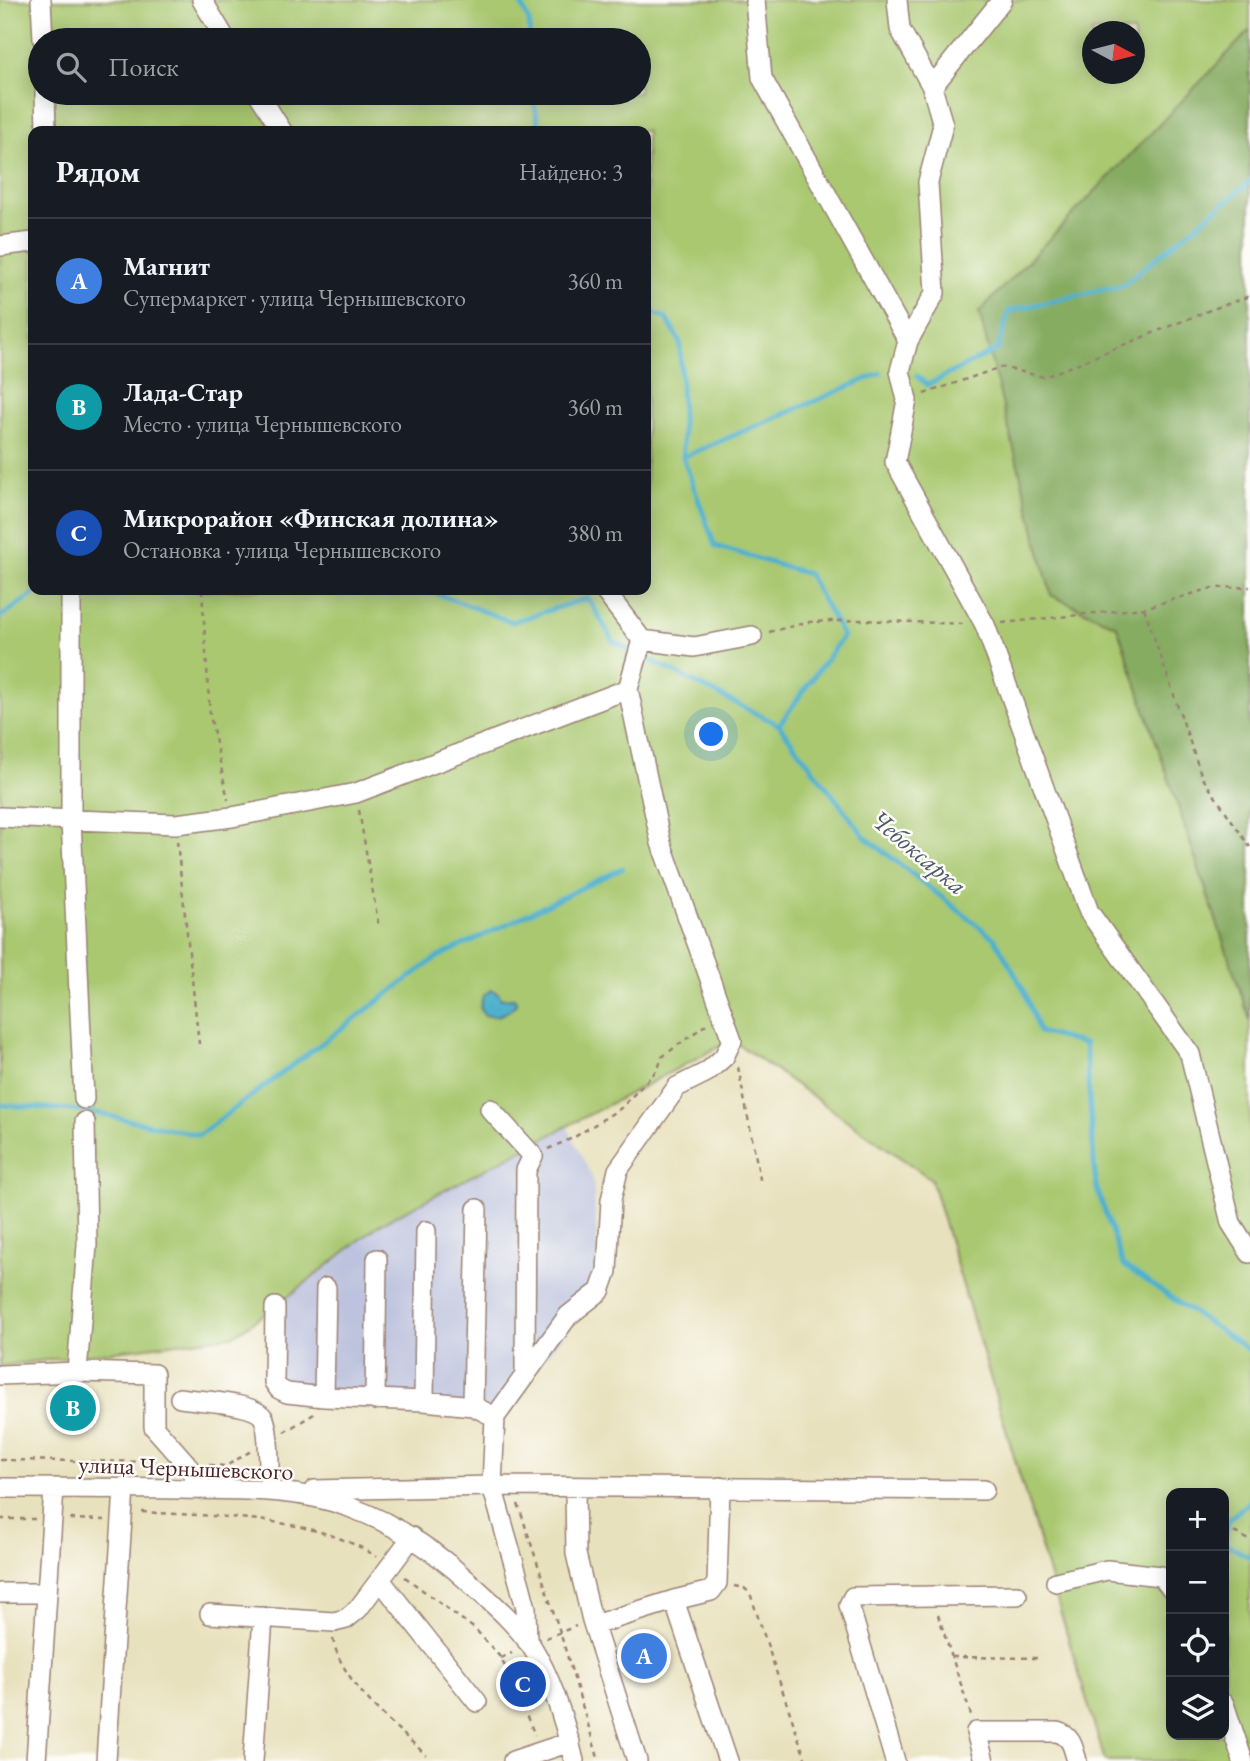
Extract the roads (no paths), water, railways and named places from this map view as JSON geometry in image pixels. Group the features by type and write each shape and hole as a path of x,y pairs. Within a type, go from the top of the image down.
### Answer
{"street":[{"path":"41,0 42,28"},
{"path":"202,0 219,28"},
{"path":"755,0 762,78 908,341"},
{"path":"897,0 900,29 932,87 943,125 928,182 934,293 908,341 900,371 907,400 895,462 985,625 1089,912 1190,1054 1231,1223 1250,1253"},
{"path":"932,87 1002,0"},
{"path":"45,105 46,126"},
{"path":"266,105 279,126"},
{"path":"0,246 28,243"},
{"path":"71,595 71,820 84,1099"},
{"path":"608,595 642,639 694,647 752,636"},
{"path":"529,1644 526,1608 492,1486 495,1417 568,1316 600,1291 607,1271 611,1200 618,1170 677,1087 707,1072 724,1057 732,1040 660,843 628,689 642,639"},
{"path":"0,817 176,824 232,817 356,793 628,689"},
{"path":"490,1109 533,1156 526,1170 525,1376"},
{"path":"77,1372 87,1245 85,1122"},
{"path":"474,1405 477,1209"},
{"path":"424,1401 426,1231"},
{"path":"375,1400 377,1259"},
{"path":"324,1397 326,1288"},
{"path":"275,1307 274,1382 279,1390 324,1397 474,1405 495,1417"},
{"path":"0,1375 77,1372 154,1374 154,1427 185,1462 203,1489"},
{"path":"180,1398 245,1406 259,1412 264,1418 274,1492 492,1486 984,1490"},
{"path":"593,1623 711,1591 717,1583 720,1487"},
{"name":"улица Чернышевского","path":"0,1488 274,1492 318,1498 348,1506 380,1520 412,1537 457,1572 488,1599 529,1644 544,1668 572,1751"},
{"path":"36,1761 54,1488"},
{"path":"575,1488 576,1554 593,1623 637,1761"},
{"path":"106,1761 124,1489"},
{"path":"210,1614 334,1622 346,1619 358,1609 412,1537"},
{"path":"1056,1581 1107,1570 1161,1576 1166,1582"},
{"path":"386,1573 477,1702"},
{"path":"0,1593 47,1593"},
{"path":"895,1761 849,1605 853,1597 1017,1595"},
{"path":"674,1600 728,1761"},
{"path":"253,1761 263,1617"},
{"path":"1229,1719 1243,1761"},
{"path":"984,1761 976,1732 1065,1734 1071,1741 1077,1761"},
{"path":"513,1761 572,1751"}],"water":[{"path":"491,990 498,993 501,999 514,998 517,1003 502,1014 484,1015 480,1007 483,996"}],"waterway":[{"name":"Чебоксарка","path":"519,0 529,28"},
{"name":"Чебоксарка","path":"535,105 539,126"},
{"path":"917,376 927,385 998,349 1009,311 1123,285 1250,182"},
{"name":"Чебоксарка","path":"651,312 666,318 680,342 683,457 715,546 808,574 843,636 779,725 865,837 995,939 1025,992 1039,1032 1085,1044 1096,1186 1123,1265 1250,1351"},
{"path":"683,457 881,373"},
{"path":"0,617 33,595"},
{"path":"440,595 512,622 588,598 613,641 633,651"},
{"path":"642,656 779,725"},
{"path":"0,1105 87,1111 199,1135 436,958 623,868"},
{"name":"Чебоксарка","path":"1250,1501 1227,1521 1225,1544 1250,1557"}],"place":[{"name":"Лада-Стар","path":"73,1408"},
{"name":"Магнит","path":"644,1656"},
{"name":"Микрорайон «Финская долина»","path":"523,1684"}]}
